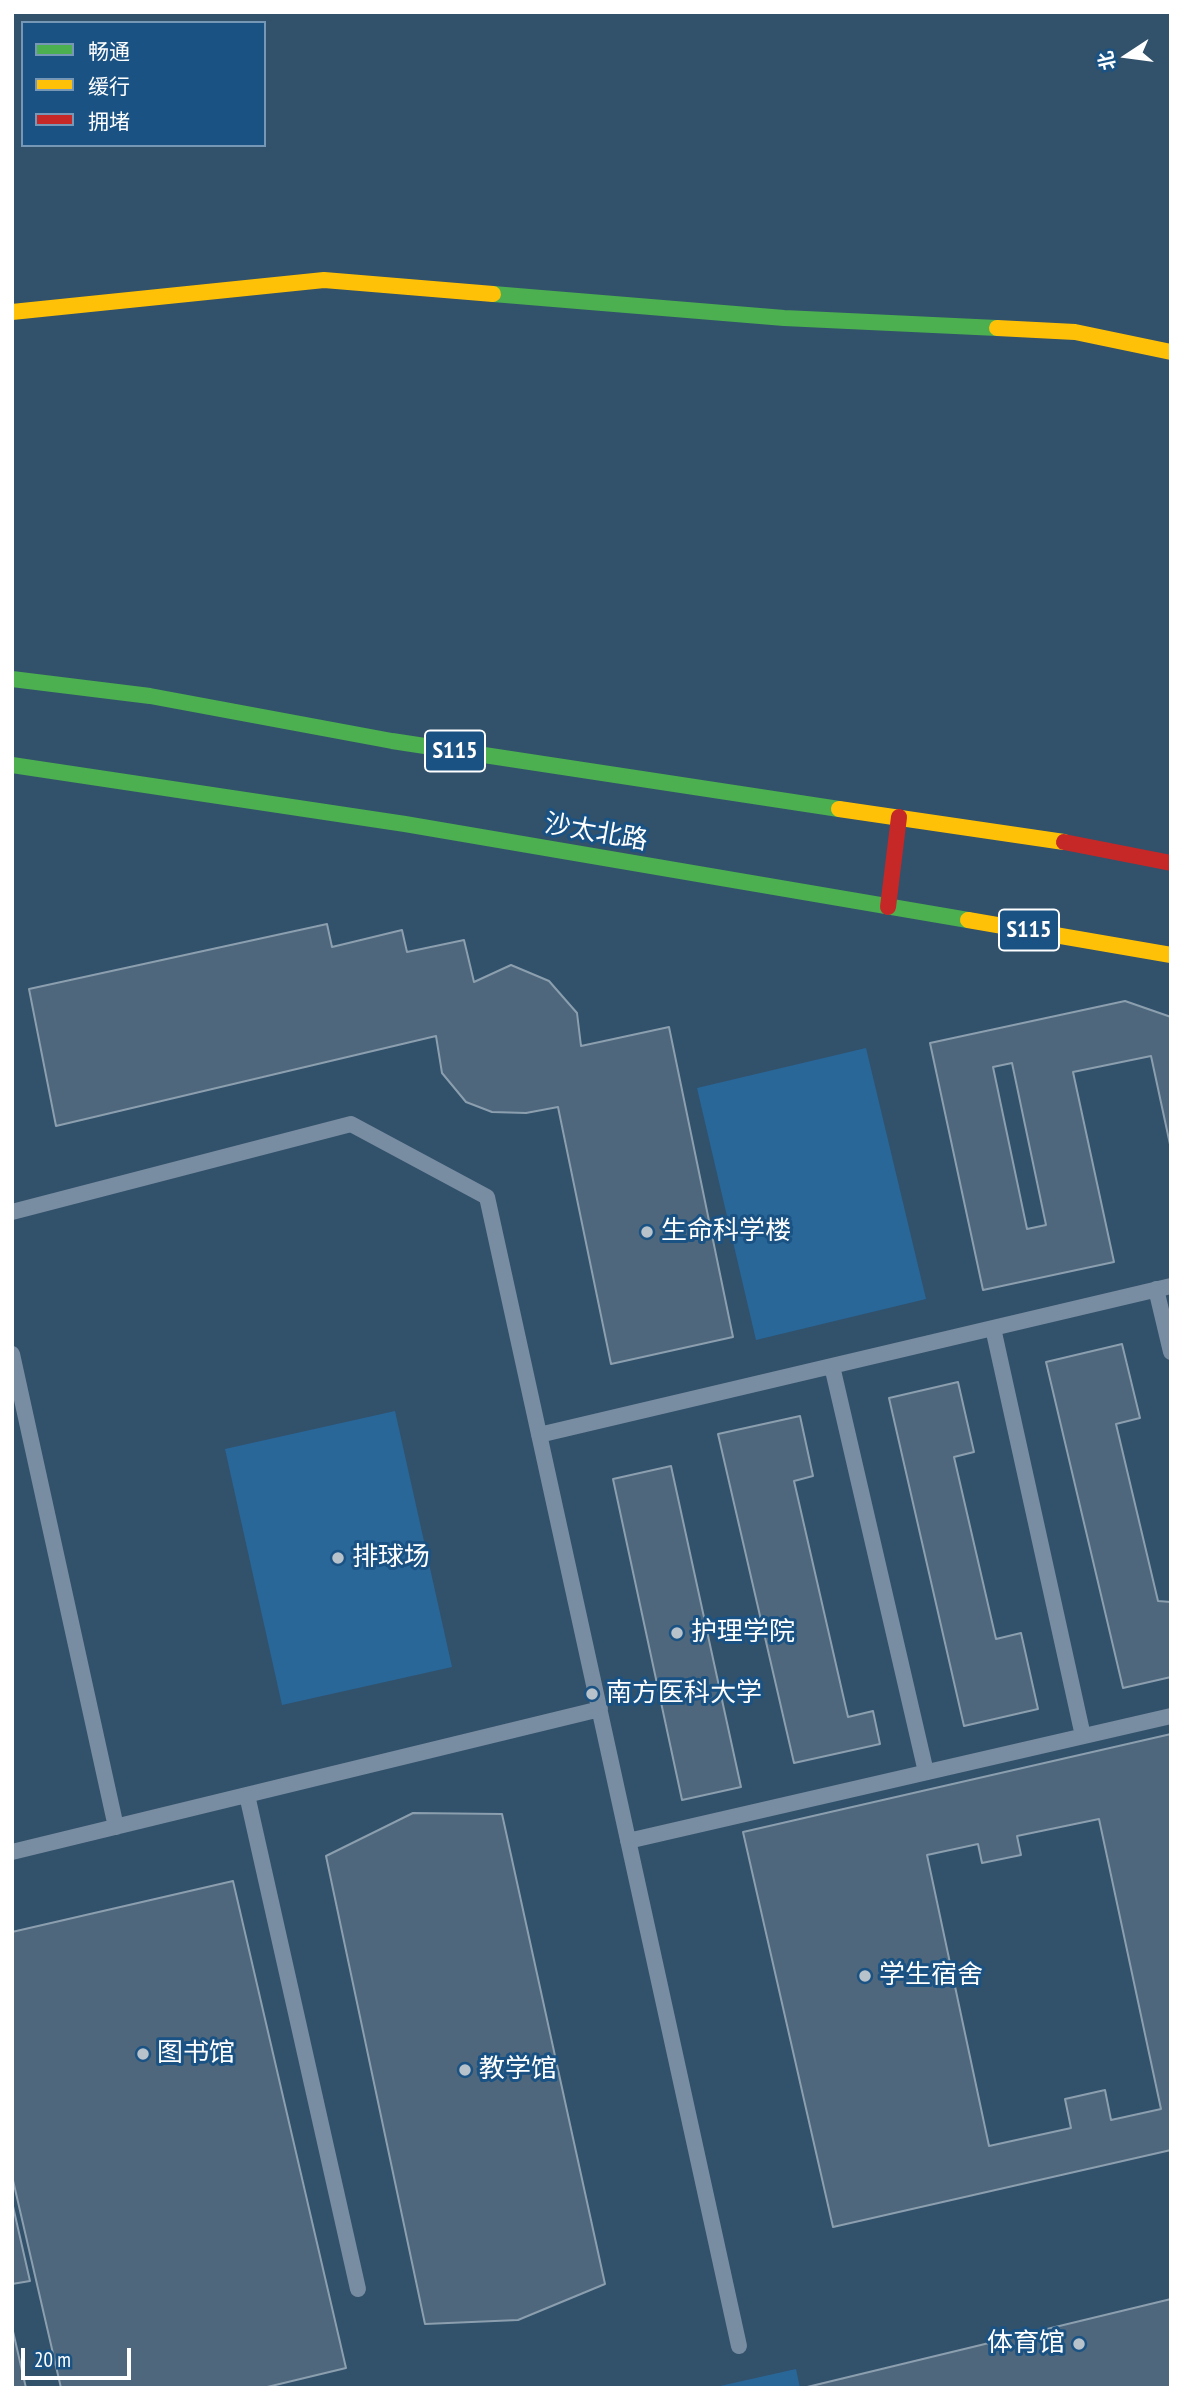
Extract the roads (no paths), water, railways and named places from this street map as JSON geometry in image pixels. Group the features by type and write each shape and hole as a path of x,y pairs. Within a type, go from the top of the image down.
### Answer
{"main road":[{"path":"12,312 324,279 784,318 1075,332 1171,352"},
{"name":"S115","path":"12,679 150,696 392,741 652,782 1041,838 1171,863"},
{"name":"沙太北路","path":"12,765 405,824 1171,955"},
{"path":"888,907 899,817"}],"lane":[{"path":"12,1212 351,1124 487,1197 739,2346"},
{"path":"539,1435 1163,1288 1171,1352"},
{"path":"993,1328 1083,1736"},
{"path":"12,1354 116,1827"},
{"path":"832,1366 926,1772"},
{"path":"12,1852 600,1709"},
{"path":"628,1841 1171,1716"},
{"path":"247,1795 358,2289"}],"place":[{"name":"生命科学楼","path":"647,1232"},
{"name":"排球场","path":"338,1558"},
{"name":"护理学院","path":"677,1633"},
{"name":"南方医科大学","path":"592,1694"},
{"name":"学生宿舍","path":"865,1976"},
{"name":"图书馆","path":"143,2054"},
{"name":"教学馆","path":"465,2070"},
{"name":"体育馆","path":"1079,2344"}]}
